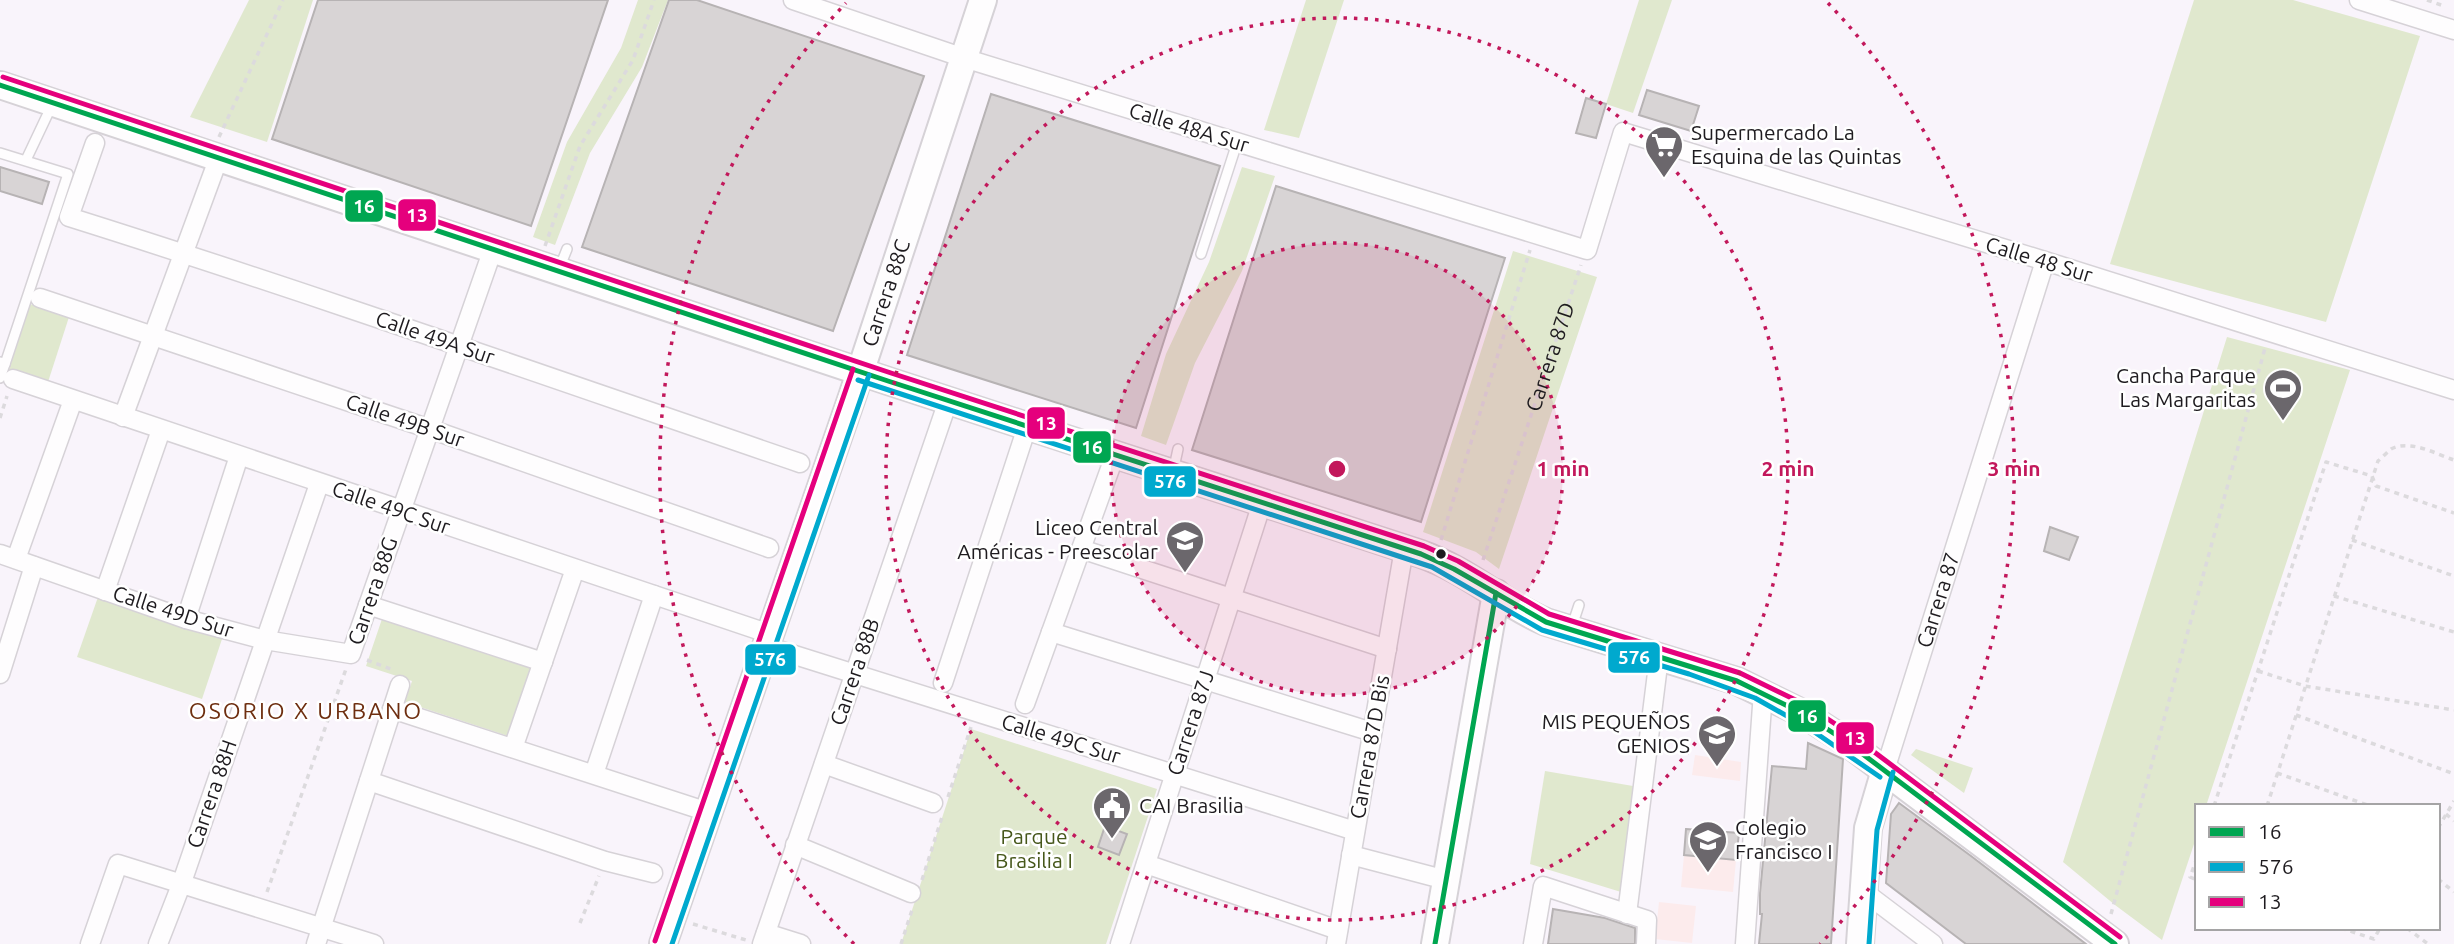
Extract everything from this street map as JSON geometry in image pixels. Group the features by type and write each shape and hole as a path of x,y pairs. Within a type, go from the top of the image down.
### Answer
{"street":[{"name":"Calle 48A Sur","path":"793,0 964,58 1587,250"},
{"name":"Carrera 88C","path":"663,944 861,372 983,0"},
{"path":"2359,0 2454,30"},
{"path":"0,85 493,249 554,261 861,372 1027,427 1115,455 1175,462 1262,503 1435,559 1486,587 1523,612 1570,630 1719,675 1763,692 1844,740 2110,940"},
{"name":"Calle 48 Sur","path":"1587,250 1623,132 2454,390"},
{"name":"Calle 49A Sur","path":"95,143 69,217 183,253 800,463"},
{"path":"123,417 215,156"},
{"name":"Carrera 88G","path":"351,654 493,249"},
{"name":"Carrera 87","path":"1860,944 1868,828 2045,261"},
{"name":"Calle 49B Sur","path":"40,298 430,429 769,548"},
{"name":"Calle 49C Sur","path":"5,371 73,400 654,595 854,674 1355,831"},
{"path":"8,557 73,400"},
{"name":"Carrera 88B","path":"762,940 948,401"},
{"path":"943,682 1027,427"},
{"path":"105,591 161,430"},
{"path":"1025,704 1115,455"},
{"path":"186,619 239,456"},
{"name":"Carrera 88H","path":"158,944 181,885 319,484"},
{"name":"Carrera 87J","path":"1120,944 1262,503"},
{"path":"1081,549 1387,649"},
{"name":"Carrera 87D Bis","path":"1337,937 1404,550"},
{"name":"Calle 49D Sur","path":"8,557 186,619 265,640 351,654"},
{"path":"0,674 4,646 34,566"},
{"path":"513,748 575,569"},
{"path":"1434,944 1446,880 1486,587"},
{"path":"594,774 654,595"},
{"path":"368,605 543,662"},
{"path":"1051,632 1372,732"},
{"path":"1627,914 1659,657"},
{"path":"318,936 400,685"},
{"path":"1745,944 1763,692"},
{"path":"392,709 708,812"},
{"path":"824,764 933,803"},
{"path":"369,781 605,861 653,873"},
{"path":"795,845 914,896"},
{"path":"1351,855 1446,880"},
{"path":"90,944 118,864 260,909 318,936 374,944"},
{"path":"1146,864 1337,937"},
{"path":"1533,944 1542,886 1647,920 1646,944"},
{"path":"1863,891 1933,944"},
{"path":"762,940 801,944"}],"lane":[{"path":"26,160 53,103"},
{"path":"1201,254 1237,142"},
{"path":"0,153 68,174 5,371"},
{"path":"1570,630 1579,605"}],"path":[{"path":"215,156 283,0"},
{"path":"554,261 580,146 633,60 654,0"},
{"path":"2427,0 2454,9"},
{"path":"1435,559 1535,234"},
{"name":"Carrera 87D","path":"1486,587 1587,250"},
{"path":"2110,940 2269,332"},
{"path":"2268,804 2378,461 2392,449 2403,446 2415,447 2454,460"},
{"path":"2215,804 2326,462 2372,476"},
{"path":"2372,476 2376,486 2454,513"},
{"path":"2352,540 2454,576"},
{"path":"2334,596 2454,632"},
{"path":"260,909 351,654 404,674 400,685"},
{"path":"2258,671 2305,686 2454,710"},
{"path":"901,944 914,896 976,712"},
{"path":"2296,715 2454,774"},
{"path":"2277,773 2364,804"},
{"path":"2440,824 2454,801"},
{"path":"2446,814 2454,821"},
{"path":"580,923 605,861"},
{"path":"2195,863 2190,877 2195,879"},
{"path":"684,921 762,940"},
{"path":"2347,930 2374,939 2379,930"},
{"path":"2410,930 2428,944"}],"shaded area":[{"name":"MIS PEQUEÑOS GENIOS","path":"1695,755 1741,762 1740,781 1692,775"},
{"name":"Colegio Francisco I","path":"1684,855 1736,860 1733,892 1681,887"},
{"name":"Colegio Francisco I","path":"1659,902 1696,906 1692,943 1655,939"}],"green space":[{"path":"249,0 313,0 267,142 190,117"},
{"path":"638,0 668,0 642,67 590,153 555,245 533,237 567,142 621,48"},
{"path":"1306,0 1344,0 1299,138 1264,130"},
{"path":"1639,0 1672,0 1633,113 1606,104"},
{"path":"2194,0 2293,0 2420,36 2326,322 2110,264"},
{"path":"1242,167 1275,176 1242,271 1195,363 1166,445 1141,436 1166,354 1209,262"},
{"path":"1513,251 1597,277 1499,569 1476,552 1423,532"},
{"path":"30,304 69,317 48,382 9,369"},
{"path":"2227,337 2350,370 2207,804 2195,804 2195,841 2162,940 2063,862"},
{"path":"98,597 222,639 202,699 77,657"},
{"path":"383,616 532,666 508,736 405,702 412,681 366,666"},
{"name":"Parque Brasilia I","path":"971,729 1157,789 1106,944 901,944"},
{"path":"1916,749 1973,768 1964,793 1911,755"},
{"path":"1545,771 1633,786 1621,892 1530,864"}],"building":[{"path":"318,0 608,0 531,226 272,139"},
{"path":"669,0 697,0 924,76 833,331 582,247"},
{"path":"1647,90 1699,106 1691,131 1639,115"},
{"path":"991,94 1220,166 1136,428 907,355"},
{"path":"1586,98 1606,104 1596,138 1576,133"},
{"path":"0,167 49,182 42,204 0,191"},
{"path":"1276,186 1505,258 1421,522 1192,450"},
{"path":"2050,527 2078,537 2069,560 2044,551"},
{"path":"1808,743 1843,759 1831,944 1759,944 1762,914 1760,893 1772,766 1806,769"},
{"path":"1899,803 2086,944 1966,944 1886,883 1891,814"},
{"name":"CAI Brasilia","path":"1105,826 1127,834 1119,855 1098,847"},
{"path":"1686,829 1739,833 1736,860 1684,855"},
{"path":"1553,909 1605,918 1635,928 1635,944 1548,944"}],"transit line":[{"name":"13","path":"3,77 891,373 1424,546 1458,561 1549,614 1740,673 1808,706 1849,733 2120,937"},
{"name":"16","path":"0,85 888,381 1421,554 1454,569 1546,622 1737,681 1804,714 1844,740 2115,944"},
{"name":"13","path":"655,941 853,369"},
{"name":"576","path":"672,944 869,375"},
{"name":"576","path":"858,380 1432,567 1542,630 1689,674 1755,698 1810,729 1880,777"},
{"name":"16","path":"1435,944 1496,593"},
{"name":"576","path":"1869,944 1877,830 1893,772"}],"place":[{"name":"Supermercado La Esquina de las Quintas","path":"1664,179"},
{"name":"Cancha Parque Las Margaritas","path":"2283,422"},
{"name":"Liceo Central Américas - Preescolar","path":"1185,574"},
{"name":"MIS PEQUEÑOS GENIOS","path":"1717,768"},
{"name":"CAI Brasilia","path":"1112,840"},
{"name":"Colegio Francisco I","path":"1708,874"}],"district":[{"name":"OSORIO X URBANO","path":"306,711"}]}
